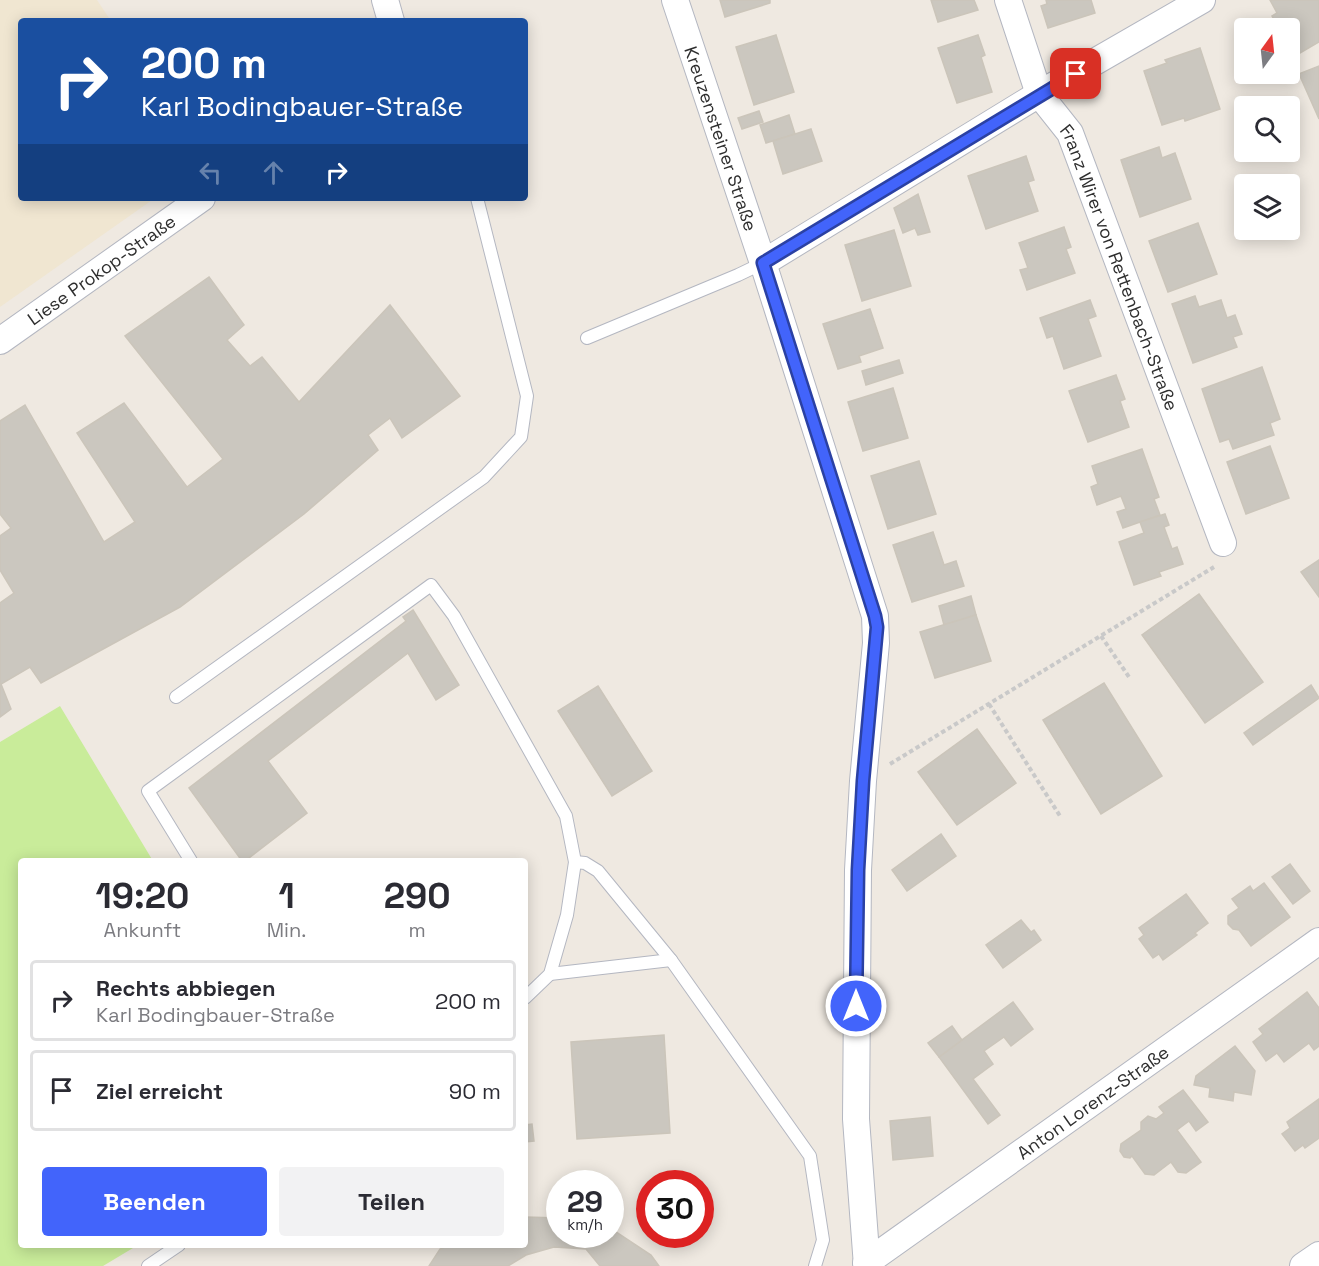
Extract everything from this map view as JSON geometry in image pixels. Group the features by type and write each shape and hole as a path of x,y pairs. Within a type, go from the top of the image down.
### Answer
{"street":[{"path":"385,0 390,18"},
{"name":"Kreuzensteiner Straße","path":"675,0 763,263 875,616 876,643 863,781 858,870 856,1119 866,1265"},
{"name":"Franz Wirer von Rettenbach-Straße","path":"1008,0 1040,94 1070,133 1224,543"},
{"path":"763,263 1040,94 1202,0"},
{"name":"Liese Prokop-Straße","path":"0,341 198,201"},
{"name":"Anton Lorenz-Straße","path":"866,1265 1319,941"},
{"path":"1303,1266 1319,1255"}],"lane":[{"path":"176,697 484,477 521,437 527,396 478,201"},
{"path":"587,338 763,263"},
{"path":"189,858 148,791 431,585 454,616 566,816 575,862 567,915 550,974 528,995"},
{"path":"575,862 598,871 671,960 810,1156 819,1202 823,1240 815,1266"},
{"path":"550,974 671,960"},
{"path":"148,1266 175,1248"}],"path":[{"path":"863,781 1215,567"},
{"path":"1101,636 1129,677"},
{"path":"989,704 1060,816"}],"shaded area":[{"path":"0,0 97,0 109,18 18,18 18,201 151,201 0,307"}],"green space":[{"path":"60,706 151,858 18,858 18,1248 133,1248 103,1266 0,1266 0,742"}],"building":[{"path":"720,0 770,0 770,3 725,17"},
{"path":"931,0 974,0 978,10 938,22"},
{"path":"1046,0 1091,0 1095,13 1048,28 1041,6 1047,4"},
{"path":"1270,0 1319,0 1319,42 1300,53 1300,18 1273,18 1272,16 1277,13"},
{"path":"776,35 794,92 754,105 736,47"},
{"path":"978,35 985,55 981,57 992,92 957,103 938,48"},
{"path":"1200,48 1220,109 1185,121 1184,118 1162,125 1144,71 1167,63 1165,60"},
{"path":"1319,66 1319,119 1300,76 1300,74"},
{"path":"759,111 763,122 742,129 738,118"},
{"path":"789,115 795,134 766,143 760,125"},
{"path":"811,129 822,161 783,174 773,141"},
{"path":"1159,147 1162,158 1175,153 1191,199 1140,217 1121,160"},
{"path":"1026,156 1034,180 1028,182 1038,211 986,229 968,176"},
{"path":"918,194 930,232 918,235 915,228 903,233 894,208"},
{"path":"1198,223 1217,274 1168,292 1149,241"},
{"path":"1064,227 1071,247 1066,249 1075,273 1027,290 1020,270 1028,268 1019,243"},
{"path":"894,230 911,286 862,301 845,245"},
{"path":"209,277 244,325 227,340 250,366 262,357 299,402 390,305 460,396 402,438 390,418 368,435 378,450 304,514 180,607 41,683 30,667 1,684 11,709 0,717 0,603 14,593 0,570 0,536 11,528 0,514 0,421 25,405 104,542 135,522 77,433 124,403 187,487 223,459 125,336"},
{"path":"1195,296 1199,307 1221,300 1227,318 1235,315 1242,334 1233,337 1237,347 1193,363 1172,304"},
{"path":"1090,300 1096,316 1088,319 1101,356 1064,369 1053,336 1047,338 1040,318"},
{"path":"870,309 883,348 859,356 861,362 838,369 823,324"},
{"path":"899,360 903,373 866,385 862,371"},
{"path":"1262,367 1280,419 1270,423 1274,435 1233,449 1229,439 1220,442 1202,389"},
{"path":"1116,375 1125,399 1120,401 1129,427 1088,442 1069,391"},
{"path":"893,388 908,438 863,451 848,402"},
{"path":"1270,446 1289,498 1246,514 1227,462"},
{"path":"1142,449 1159,497 1154,499 1160,515 1123,528 1117,512 1126,509 1121,496 1097,505 1091,487 1098,484 1092,466"},
{"path":"919,461 936,514 888,529 871,476"},
{"path":"1165,514 1169,525 1164,527 1172,549 1177,547 1183,564 1159,572 1161,576 1134,585 1119,542 1144,533 1140,522"},
{"path":"933,532 944,565 956,561 964,586 912,602 893,545"},
{"path":"1319,560 1319,597 1301,572"},
{"path":"1199,594 1263,682 1205,723 1142,635"},
{"path":"971,596 976,615 944,625 939,606"},
{"path":"413,610 459,685 436,700 408,653 268,761 307,813 249,858 240,858 189,788 406,621 403,617"},
{"path":"976,615 991,661 935,678 920,632"},
{"path":"1104,683 1162,776 1101,814 1043,720"},
{"path":"1311,685 1319,698 1253,745 1244,733"},
{"path":"598,686 652,771 612,796 558,711"},
{"path":"977,729 1016,783 957,825 918,772"},
{"path":"941,834 956,856 907,891 892,870"},
{"path":"1290,864 1310,891 1293,904 1272,877"},
{"path":"1264,883 1290,917 1251,946 1239,930 1233,929 1228,924 1228,916 1239,908 1232,899 1250,886 1253,891"},
{"path":"1186,894 1208,923 1195,933 1197,935 1163,960 1159,954 1153,958 1139,939 1144,935 1139,928"},
{"path":"1021,920 1031,932 1034,930 1041,940 1003,968 986,945"},
{"path":"1307,992 1319,1008 1319,1046 1314,1050 1309,1043 1284,1062 1277,1053 1266,1061 1253,1042 1263,1034 1259,1029"},
{"path":"1013,1002 1033,1029 1011,1046 1004,1037 984,1051 993,1064 973,1079 1000,1115 988,1124 939,1057"},
{"path":"952,1026 962,1040 939,1057 928,1043"},
{"path":"664,1035 670,1133 577,1139 571,1042"},
{"path":"1235,1046 1255,1071 1251,1095 1234,1092 1233,1101 1209,1097 1210,1088 1194,1085 1196,1076"},
{"path":"1183,1090 1208,1122 1196,1131 1189,1121 1177,1130 1201,1162 1186,1173 1178,1172 1171,1162 1154,1175 1145,1174 1132,1156 1124,1157 1120,1151 1121,1144 1141,1130 1141,1122 1148,1116 1156,1119 1164,1113 1159,1107"},
{"path":"1319,1099 1319,1138 1305,1148 1303,1145 1295,1151 1282,1134 1290,1128 1287,1122"},
{"path":"930,1117 933,1156 893,1160 890,1121"},
{"path":"532,1124 534,1141 528,1142 528,1125"},
{"path":"528,1217 546,1218 546,1248 550,1248 526,1255 508,1266 429,1266 442,1248 528,1248"},
{"path":"624,1237 636,1245 636,1248 640,1248 651,1255 659,1266 600,1266 586,1249 570,1248 624,1248"}],"route":[{"path":"856,1006 858,870 863,781 877,627 763,263 1076,74"}]}
